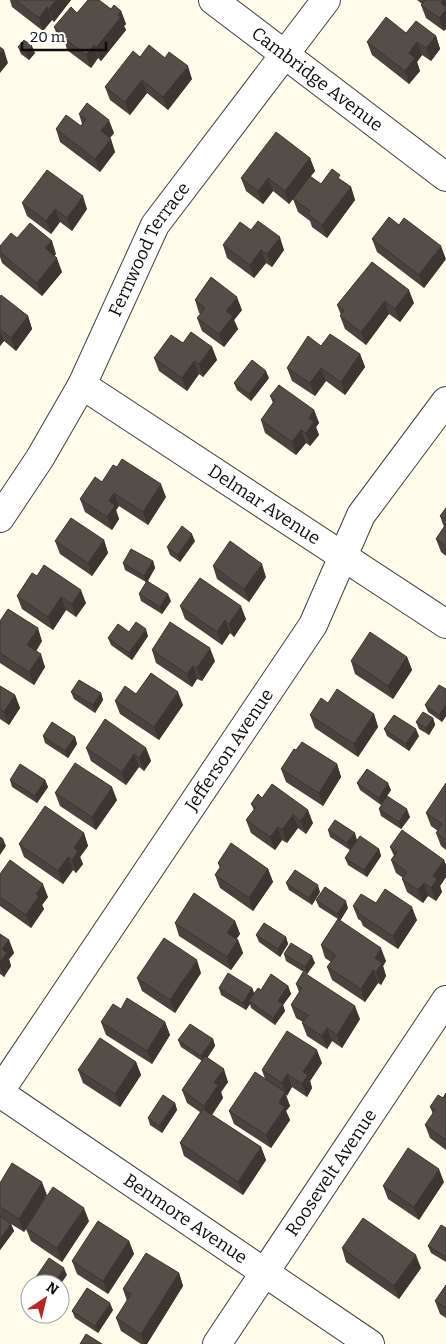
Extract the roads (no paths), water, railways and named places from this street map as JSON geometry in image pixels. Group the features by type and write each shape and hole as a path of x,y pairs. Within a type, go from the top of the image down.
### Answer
{"street":[{"name":"Cambridge Avenue","path":"213,0 446,177"},
{"name":"Fernwood Terrace","path":"0,518 40,458 82,385 156,225 326,0"},
{"name":"Delmar Avenue","path":"82,385 446,624"},
{"name":"Jefferson Avenue","path":"0,1092 313,625 361,515 446,401"},
{"name":"Roosevelt Avenue","path":"217,1344 445,1004"},
{"name":"Benmore Avenue","path":"0,1092 370,1344"}]}
